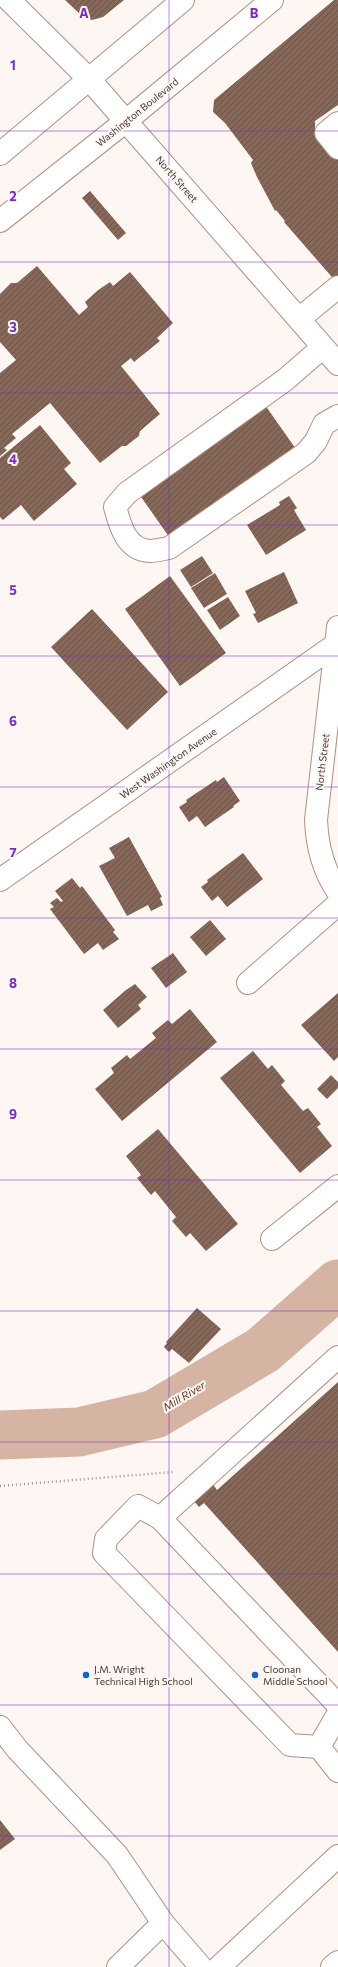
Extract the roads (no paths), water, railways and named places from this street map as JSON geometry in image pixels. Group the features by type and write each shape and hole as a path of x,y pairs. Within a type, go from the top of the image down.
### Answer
{"street":[{"name":"North Street","path":"9,0 88,79 126,121 338,364"},
{"path":"0,154 183,0"},
{"name":"Washington Boulevard","path":"0,221 126,121 272,0"},
{"path":"338,123 326,133 338,148"},
{"path":"299,319 338,287"},
{"path":"323,347 286,380 127,493 115,507 126,538 134,546 149,551 169,548 306,453 316,441 324,424 338,416"},
{"name":"North Street","path":"336,651 316,820 317,840 321,858 338,892"},
{"name":"West Washington Avenue","path":"0,880 336,651"},
{"path":"248,983 338,904"},
{"path":"272,1239 338,1186"},
{"path":"160,1518 338,1357"},
{"path":"338,1705 160,1518 138,1506 106,1539 104,1553 290,1746 319,1747 338,1771"},
{"path":"319,1747 338,1714"},
{"path":"0,1727 17,1748 117,1855 163,1923 197,1963"},
{"path":"219,1967 338,1856"},
{"path":"118,1967 163,1923"},
{"path":"332,1967 338,1962"}],"waterway":[{"name":"Mill River","path":"0,1435 79,1432 155,1414 263,1350 338,1284"}],"place":[{"name":"J.M. Wright Technical High School","path":"86,1675"},
{"name":"Cloonan Middle School","path":"255,1675"}]}
